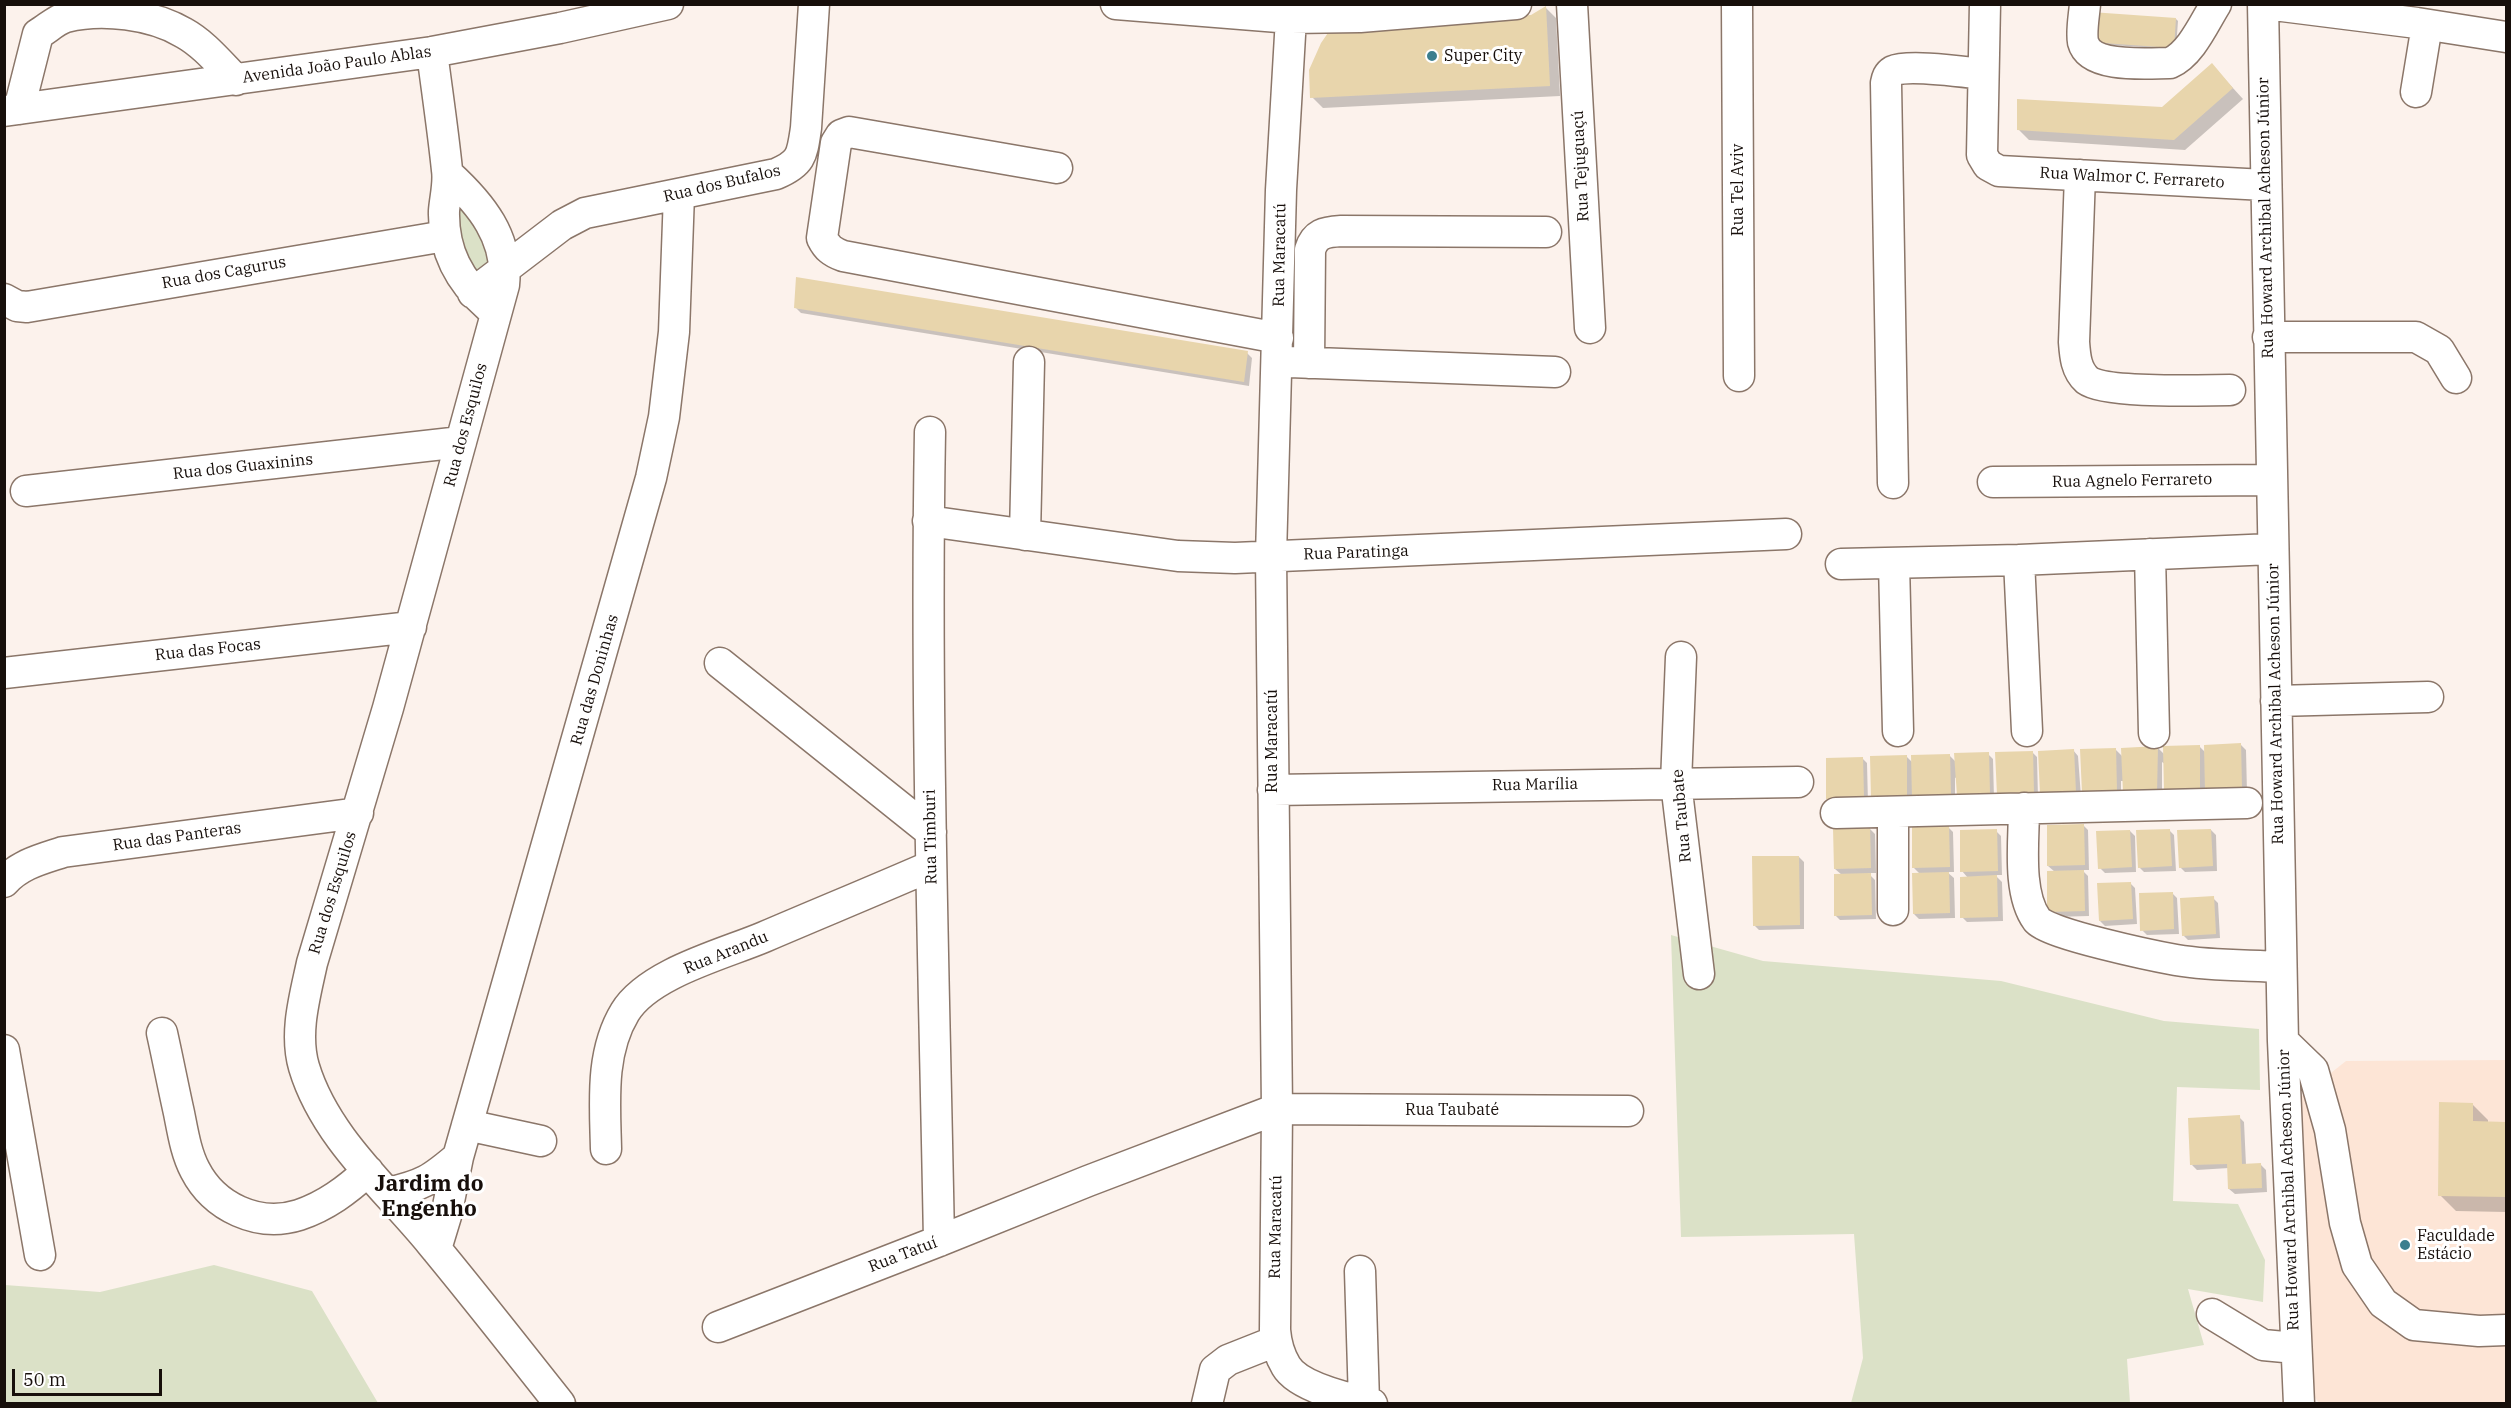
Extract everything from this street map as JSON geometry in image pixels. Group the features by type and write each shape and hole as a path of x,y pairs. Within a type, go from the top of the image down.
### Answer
{"street":[{"name":"Avenida João Paulo Ablas","path":"12,110 432,52 560,28 668,4"},
{"name":"Rua dos Bufalos","path":"473,293 505,271 561,225 585,213 776,174 798,162 806,128 814,4"},
{"path":"1116,4 1291,18 1375,10 1516,4"},
{"name":"Rua Tejuguaçú","path":"1572,4 1590,328"},
{"name":"Rua Tel Aviv","path":"1737,4 1739,376"},
{"path":"1893,483 1886,83 1888,75 1893,71 1909,68 1983,74 1985,4"},
{"path":"2085,4 2083,42 2088,52 2114,63 2170,63 2178,60 2216,4"},
{"path":"2264,4 2506,37"},
{"name":"Rua Howard Archibal Acheson Júnior","path":"2264,4 2265,185 2281,967 2299,1404"},
{"path":"12,110 38,34 63,18 91,13 125,15 152,21 185,33 236,80"},
{"name":"Rua Maracatú","path":"1291,18 1281,190 1271,556 1277,1109 1276,1341 1294,1390 1312,1385 1368,1403"},
{"path":"2416,93 2427,25"},
{"path":"432,52 448,174 445,236 449,254 473,293 495,312"},
{"name":"Rua Walmor C. Ferrareto","path":"1983,74 1982,155 1988,165 2000,171 2265,185"},
{"path":"1057,168 849,132 841,135 836,143 822,238 826,246 843,256 1277,350 1309,363 1556,372"},
{"name":"Rua dos Esquilos","path":"448,174 482,210 499,238 505,271 504,285 411,627 312,963 304,1000 300,1036 303,1065 330,1122 368,1171 436,1249 560,1404"},
{"path":"2080,175 2074,358 2087,380 2110,388 2230,390"},
{"name":"Rua das Doninhas","path":"436,1249 449,1205 458,1156 651,478 664,417 674,332 679,194"},
{"path":"1309,363 1310,250 1313,240 1320,234 1341,231 1546,232"},
{"name":"Rua dos Cagurus","path":"4,299 17,306 27,307 445,236"},
{"path":"2268,337 2416,337 2439,350 2456,378"},
{"path":"1025,536 1029,362"},
{"name":"Rua Timburi","path":"930,432 928,521 931,866 939,1241"},
{"name":"Rua dos Guaxinins","path":"26,491 461,442"},
{"name":"Rua Agnelo Ferrareto","path":"1993,482 2271,480"},
{"name":"Rua Paratinga","path":"928,521 1178,556 1235,558 1786,534"},
{"path":"1842,564 2019,560 2272,549"},
{"path":"2150,554 2154,733"},
{"path":"2019,560 2027,731"},
{"path":"1894,563 1898,731"},
{"name":"Rua das Focas","path":"4,673 411,627"},
{"name":"Rua Taubate","path":"1682,657 1676,783 1699,974"},
{"path":"720,663 931,832"},
{"path":"2276,701 2428,697"},
{"name":"Rua Marília","path":"1273,790 1798,782"},
{"path":"1836,813 2247,803"},
{"path":"2024,808 2025,887 2030,907 2039,922 2060,933 2175,960 2281,967"},
{"name":"Rua das Panteras","path":"4,882 12,874 32,862 63,852 357,813"},
{"path":"1893,813 1893,910"},
{"name":"Rua Arandu","path":"606,1149 605,1077 614,1035 626,1010 649,988 692,964 745,945 931,866"},
{"path":"162,1033 187,1150 201,1179 223,1204 239,1212 259,1217 277,1218 298,1215 321,1206 345,1191 368,1171"},
{"path":"2283,1041 2313,1070 2330,1130 2345,1223 2357,1265 2383,1303 2414,1325 2479,1331 2506,1330"},
{"path":"4,1050 40,1255"},
{"name":"Rua Taubaté","path":"1277,1109 1628,1111"},
{"name":"Rua Tatuí","path":"718,1327 1277,1109"},
{"path":"467,1125 541,1141"},
{"path":"388,1193 414,1187 433,1178 458,1156"},
{"path":"1360,1271 1368,1403"},
{"path":"2212,1314 2264,1345 2295,1348"},
{"path":"1207,1404 1215,1370 1228,1360 1276,1341"}],"shaded area":[{"name":"Faculdade Estácio","path":"2506,1060 2506,1403 2319,1403 2310,1391 2298,1099 2346,1061"}],"green space":[{"path":"465,206 495,263 482,276 466,269 451,217 460,207"},
{"path":"1671,935 1763,961 2001,981 2164,1021 2259,1029 2260,1090 2177,1087 2173,1201 2238,1204 2265,1260 2263,1302 2188,1289 2204,1345 2127,1359 2130,1403 1851,1403 1863,1358 1854,1234 1681,1237"},
{"path":"214,1265 312,1291 378,1403 5,1403 5,1285 100,1292"}],"building":[{"name":"Super City","path":"1546,6 1550,86 1310,98 1309,70 1321,43 1330,30 1531,15"},
{"path":"2091,12 2176,18 2174,48 2089,42"},
{"path":"2212,63 2233,88 2174,140 2017,130 2017,99 2162,107"},
{"path":"796,277 1248,351 1244,382 794,308"},
{"path":"2241,743 2242,789 2205,790 2204,745"},
{"path":"2200,745 2200,790 2164,791 2163,746"},
{"path":"2158,746 2157,791 2123,792 2121,748"},
{"path":"2116,748 2117,792 2082,793 2080,749"},
{"path":"2074,749 2076,793 2040,794 2038,751"},
{"path":"2033,751 2034,794 1997,795 1995,752"},
{"path":"1989,752 1990,795 1957,796 1954,753"},
{"path":"1950,754 1951,796 1912,797 1911,755"},
{"path":"1907,755 1907,797 1871,798 1870,756"},
{"path":"1863,757 1864,798 1826,799 1826,758"},
{"path":"2084,824 2085,865 2047,866 2047,825"},
{"path":"1949,826 1950,867 1912,868 1912,827"},
{"path":"1870,827 1871,868 1834,869 1833,828"},
{"path":"1997,829 1998,871 1960,872 1960,830"},
{"path":"2170,829 2172,866 2138,868 2136,830"},
{"path":"2211,829 2213,866 2179,868 2177,830"},
{"path":"2130,830 2132,867 2098,869 2096,831"},
{"path":"1752,856 1799,856 1800,925 1753,926"},
{"path":"2084,870 2085,911 2047,912 2047,871"},
{"path":"1949,872 1950,913 1913,914 1912,873"},
{"path":"1871,873 1872,915 1834,916 1834,874"},
{"path":"1997,875 1998,917 1960,918 1960,877"},
{"path":"2131,882 2133,919 2099,921 2097,883"},
{"path":"2173,892 2174,929 2140,931 2139,893"},
{"path":"2214,896 2216,934 2182,936 2180,898"},
{"path":"2439,1102 2473,1103 2473,1121 2506,1122 2506,1197 2438,1196"},
{"path":"2240,1115 2242,1164 2261,1163 2262,1188 2228,1189 2227,1164 2190,1165 2188,1118"}],"place":[{"name":"Super City","path":"1432,56"},
{"name":"Faculdade Estácio","path":"2405,1245"}],"district":[{"name":"Jardim do Engenho","path":"429,1198"}]}
